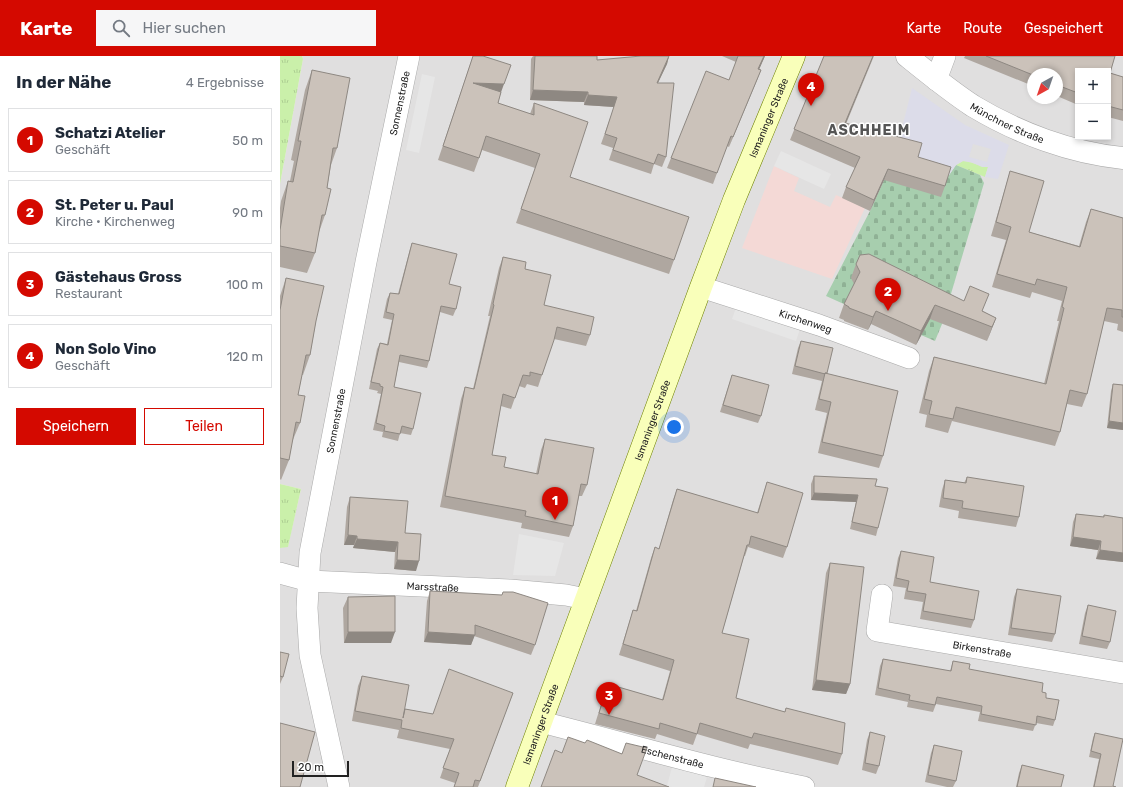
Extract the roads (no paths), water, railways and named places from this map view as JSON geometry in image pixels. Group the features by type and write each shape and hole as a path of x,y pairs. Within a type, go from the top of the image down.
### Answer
{"main road":[{"name":"Ismaninger Straße","path":"517,787 734,200 794,56"}],"street":[{"name":"Sonnenstraße","path":"339,787 310,655 307,608 310,553 366,262 409,56"},
{"name":"Münchner Straße","path":"907,56 936,80 973,106 1015,128 1076,150 1123,158"},
{"path":"936,80 945,56"},
{"name":"Kirchenweg","path":"701,288 819,325 909,358"},
{"name":"Marsstraße","path":"280,573 309,581 524,591 586,599"},
{"name":"Birkenstraße","path":"882,595 877,631 1123,673"},
{"name":"Eschenstraße","path":"541,722 668,757 804,787"}],"place":[{"name":"Non Solo Vino","path":"811,106"},
{"name":"St. Peter u. Paul","path":"888,311"},
{"name":"Schatzi Atelier","path":"555,520"},
{"name":"Gästehaus Gross","path":"609,715"}],"district":[{"name":"ASCHHEIM","path":"869,130"}]}
